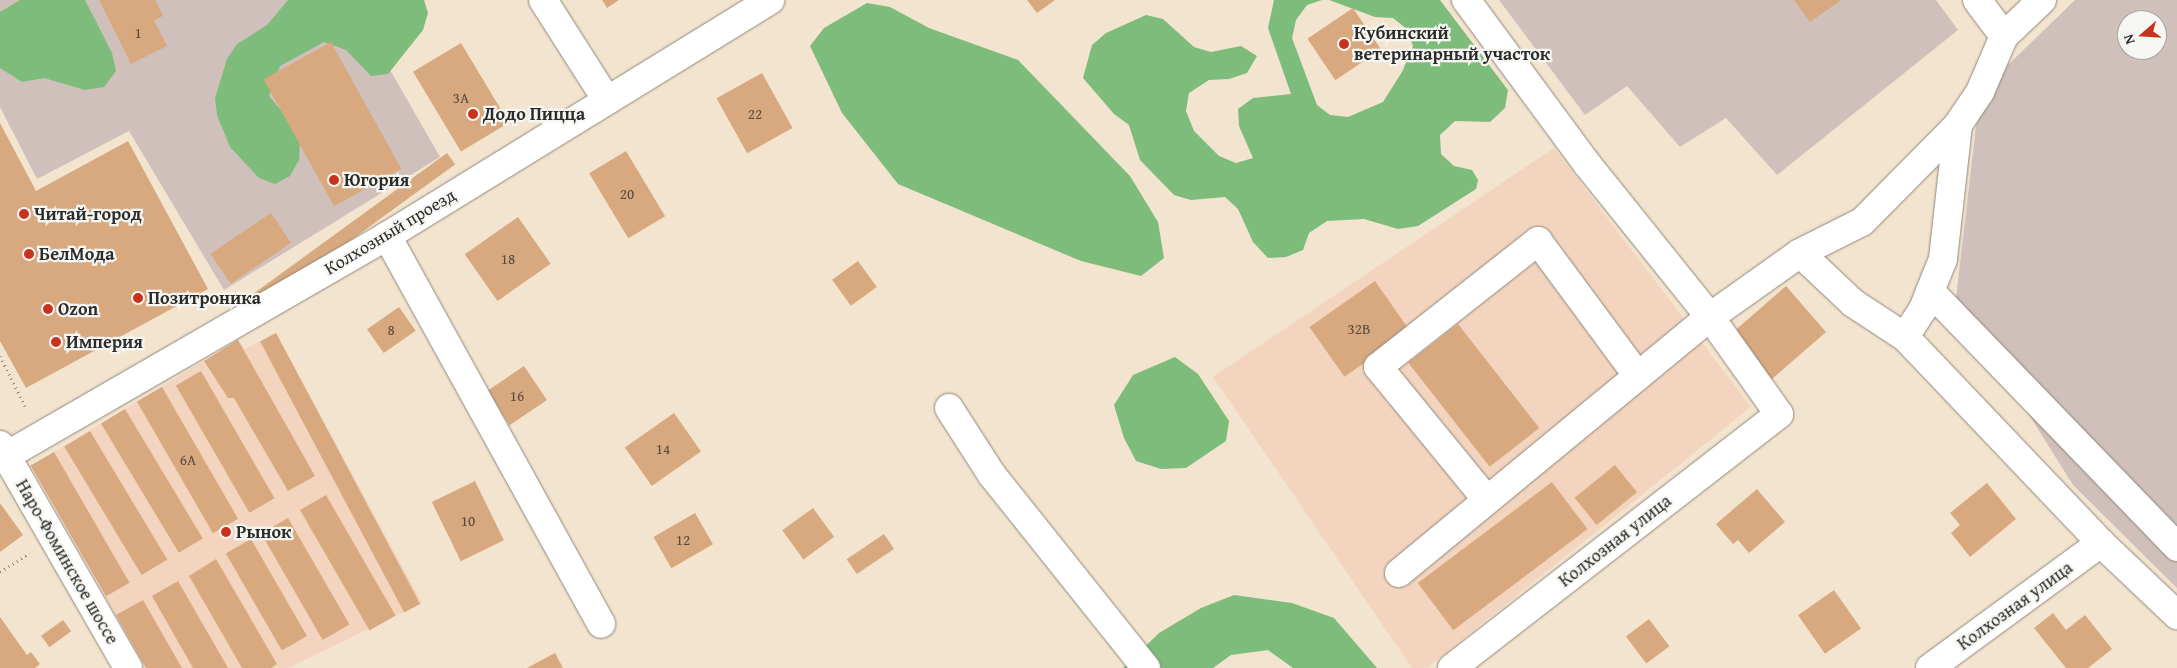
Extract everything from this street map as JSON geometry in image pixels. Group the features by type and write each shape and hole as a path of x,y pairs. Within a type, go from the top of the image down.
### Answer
{"street":[{"path":"543,0 606,99"},
{"name":"Колхозный проезд","path":"3,451 387,236 606,99 770,0"},
{"path":"1466,0 1587,164 1710,317"},
{"path":"1977,0 2004,36"},
{"path":"1399,573 1710,317 1800,253 1862,222 1958,125 1980,92 2004,36 2042,0"},
{"path":"1905,337 1923,309 1943,259 1958,125"},
{"path":"387,236 601,624"},
{"path":"1488,500 1378,367 1538,241 1638,376"},
{"path":"1800,253 1853,303 1905,337 2100,544 2177,615"},
{"path":"1930,291 2177,546"},
{"name":"Колхозная улица","path":"1452,668 1779,414 1710,317"},
{"path":"949,408 992,475 1146,668"},
{"name":"Наро-Фоминское шоссе","path":"3,451 128,668"},
{"name":"Колхозная улица","path":"1930,668 2100,544"}],"path":[{"path":"0,356 28,408 24,416"}],"shaded area":[{"path":"0,0 350,0 440,157 224,290 129,131 37,179 0,107"},
{"path":"1499,0 1936,0 1958,30 1777,175 1726,118 1680,147 1627,86 1585,115"},
{"path":"2075,0 2177,0 2177,588 2073,485 1956,298 1980,92"},
{"path":"1554,148 1751,407 1427,668 1412,668 1213,377"},
{"name":"Рынок","path":"276,333 422,603 288,668 146,668 31,466 238,340 245,349"}],"green space":[{"path":"20,0 85,0 112,53 116,71 104,87 85,90 44,78 22,82 0,68 0,12"},
{"path":"288,0 424,0 428,13 423,30 388,74 371,76 346,50 324,42 280,66 269,96 294,126 300,142 299,160 290,176 275,184 259,178 230,147 217,115 215,98 227,59 237,44 267,25"},
{"path":"1274,0 1322,0 1307,5 1296,20 1292,38 1317,105 1330,115 1348,117 1383,102 1402,72 1413,46 1407,29 1393,18 1375,17 1329,0 1440,0 1508,90 1505,108 1490,122 1455,121 1440,135 1441,154 1454,166 1472,170 1478,180 1476,189 1418,226 1398,229 1364,219 1327,221 1309,233 1303,250 1286,257 1268,258 1253,242 1238,209 1225,197 1191,200 1174,195 1140,160 1129,125 1114,114 1083,78 1092,45 1106,33 1146,15 1163,19 1194,47 1211,52 1241,46 1257,56 1247,73 1229,79 1209,80 1189,93 1186,111 1194,131 1219,156 1236,163 1253,158 1239,126 1238,109 1253,98 1291,94 1268,28"},
{"path":"867,3 890,7 929,28 1018,60 1130,176 1158,222 1164,258 1141,276 1081,261 898,184 842,113 810,46 824,28"},
{"path":"1175,357 1198,374 1229,421 1226,441 1186,468 1161,469 1136,461 1124,438 1114,405 1133,375"},
{"path":"1234,595 1292,603 1334,618 1377,668 1293,668 1268,650 1231,655 1213,668 1123,668 1159,633 1201,608"}],"building":[{"path":"99,0 155,0 163,16 154,20 167,46 131,64"},
{"path":"602,0 619,0 607,8"},
{"path":"1027,0 1055,0 1037,13"},
{"path":"1794,0 1841,0 1810,22"},
{"name":"Кубинский ветеринарный участок","path":"1353,8 1381,49 1335,80 1307,39"},
{"path":"331,42 401,169 334,206 264,79"},
{"path":"461,43 509,123 461,152 413,72"},
{"path":"762,73 793,128 747,153 717,98"},
{"path":"0,123 36,191 128,141 208,289 26,388 0,341"},
{"path":"626,151 665,216 628,238 589,173"},
{"path":"447,153 455,164 243,318 235,307"},
{"path":"271,213 291,243 231,284 210,254"},
{"path":"518,217 551,264 497,301 465,254"},
{"path":"858,261 877,287 851,306 832,280"},
{"path":"1375,281 1410,331 1344,377 1309,327"},
{"path":"1786,286 1826,332 1771,380 1731,334"},
{"path":"399,307 416,331 384,353 367,329"},
{"path":"1458,324 1539,428 1490,467 1408,363"},
{"path":"276,333 420,604 404,613 260,341"},
{"path":"238,340 315,476 288,491 234,398 228,398 204,361"},
{"path":"524,366 547,400 510,425 487,391"},
{"path":"201,371 274,498 249,513 176,386"},
{"path":"162,387 238,519 213,533 137,402"},
{"path":"125,409 203,538 179,553 101,423"},
{"path":"674,413 701,452 652,486 625,447"},
{"path":"90,431 167,560 142,575 64,446"},
{"path":"54,452 130,583 106,596 31,466"},
{"path":"1615,465 1637,492 1597,525 1575,498"},
{"path":"475,481 504,540 461,561 432,502"},
{"path":"1552,482 1588,529 1453,630 1418,583"},
{"path":"1987,483 2016,519 1970,557 1951,533 1960,525 1950,513"},
{"path":"1757,489 1785,522 1749,553 1738,540 1733,544 1716,524"},
{"path":"326,495 396,615 370,630 300,510"},
{"path":"0,503 23,535 0,552"},
{"path":"813,508 834,537 803,559 782,530"},
{"path":"695,513 713,544 671,568 653,537"},
{"path":"288,518 350,625 323,640 261,534"},
{"path":"884,534 894,549 857,574 847,559"},
{"path":"251,539 307,636 282,650 226,554"},
{"path":"216,559 277,664 271,668 242,668 189,576"},
{"path":"178,581 228,668 193,668 152,596"},
{"path":"1834,590 1861,629 1825,654 1798,615"},
{"path":"143,600 182,668 146,668 116,615"},
{"path":"2053,613 2066,630 2085,615 2112,649 2088,668 2066,668 2034,628"},
{"path":"0,617 27,655 31,652 40,664 35,668 0,668"},
{"path":"1649,619 1669,646 1646,664 1626,636"},
{"path":"63,620 71,631 49,647 41,636"},
{"path":"555,653 563,668 527,668"}],"place":[{"name":"Кубинский ветеринарный участок","path":"1344,44"},
{"name":"Додо Пицца","path":"473,114"},
{"name":"Югория","path":"334,180"},
{"name":"Читай-город","path":"24,214"},
{"name":"БелМода","path":"29,254"},
{"name":"Позитроника","path":"138,298"},
{"name":"Ozon","path":"48,309"},
{"name":"Империя","path":"56,342"},
{"name":"Рынок","path":"226,532"}]}
